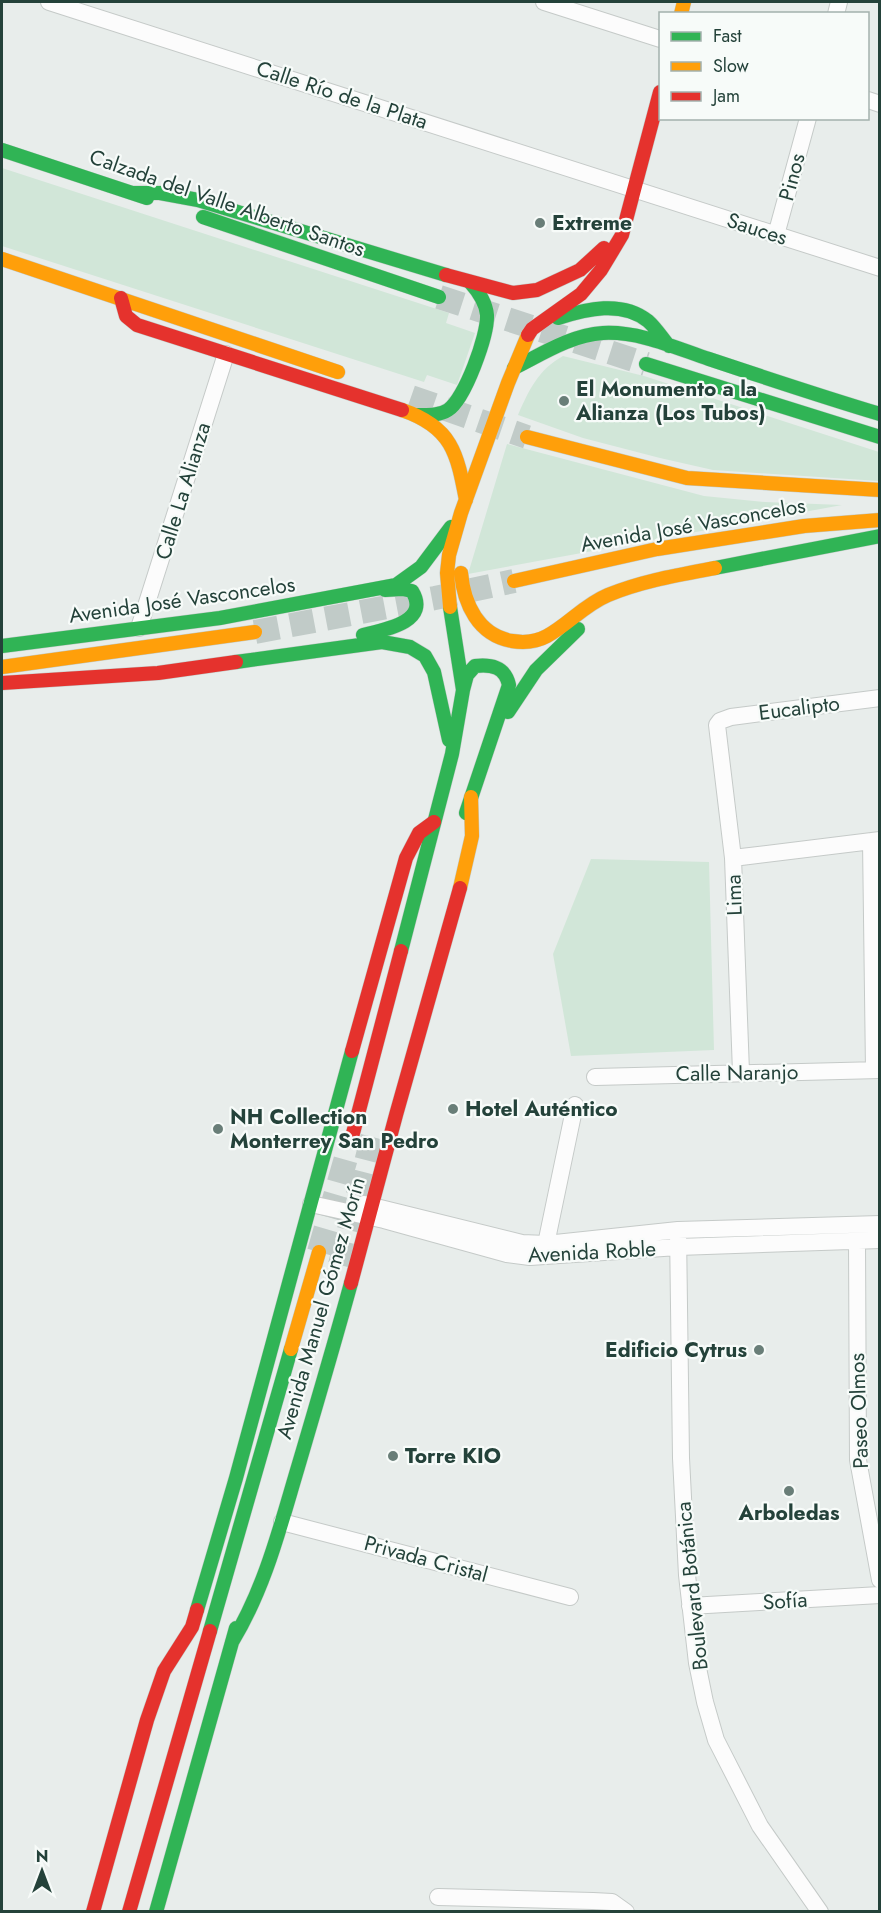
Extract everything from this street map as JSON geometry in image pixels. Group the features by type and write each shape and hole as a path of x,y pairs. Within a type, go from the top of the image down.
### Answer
{"main road":[{"name":"Avenida Manuel Gómez Morín","path":"333,1119 343,1140 353,1143 452,754 463,690 447,573 449,555 461,513 526,339 532,329 569,304 587,287 601,270 622,235 659,96"},
{"name":"Calzada del Valle Alberto Santos","path":"2,150 439,297"},
{"path":"133,193 160,193 198,200 513,293 537,290 580,270 596,254 622,235"},
{"path":"2,260 355,378"},
{"path":"416,415 437,415 453,408 467,381 487,327 482,298 470,282"},
{"path":"121,298 126,316 137,325 416,415 441,432 449,442 455,456 466,499 461,587 469,610 476,621 489,633 508,641 521,642 546,638 587,606 625,588 659,578 879,536"},
{"path":"540,323 581,310 620,309 640,316 648,322 669,346"},
{"path":"514,368 552,348 596,334 623,334 669,346 879,414"},
{"path":"645,364 879,437"},
{"path":"527,437 687,478 879,490"},
{"path":"368,591 396,585 418,571 429,560 461,513"},
{"name":"Avenida José Vasconcelos","path":"514,581 657,549 804,526 879,520"},
{"path":"301,652 387,629 407,621 416,613 417,599 412,591 402,589 368,591"},
{"name":"Avenida José Vasconcelos","path":"2,646 220,618 368,591"},
{"path":"490,743 511,706 536,670 611,595"},
{"name":"Avenida José Vasconcelos","path":"2,667 255,632"},
{"path":"2,683 158,673 301,652 382,642 398,643 414,648 427,657 434,670 452,754"},
{"path":"451,865 508,685 506,674 501,668 475,666 467,675 463,690"},
{"name":"Avenida Manuel Gómez Morín","path":"232,1642 256,1601 282,1522 353,1278 390,1134 469,851 473,822 471,797"},
{"name":"Avenida Manuel Gómez Morín","path":"93,1911 147,1720 164,1671 192,1627 237,1478 404,862 419,832 423,827 434,822"},
{"path":"375,1148 390,1134"},
{"path":"295,1264 310,1249 326,1247 340,1252 353,1278"},
{"name":"Avenida Manuel Gómez Morín","path":"129,1911 195,1690 319,1252"},
{"name":"Avenida Manuel Gómez Morín","path":"156,1911 258,1551"},
{"path":"147,1720 195,1690"}],"street":[{"name":"Calle Río de la Plata","path":"49,2 634,189"},
{"path":"544,2 659,39"},
{"name":"Pinos","path":"776,235 807,120"},
{"name":"Sauces","path":"634,189 879,268"},
{"name":"Calle La Alianza","path":"140,628 226,354"},
{"name":"Eucalipto","path":"720,721 731,717 879,698"},
{"name":"Lima","path":"720,721 717,732 733,858 741,1072"},
{"path":"733,858 875,840 877,1070"},
{"name":"Calle Naranjo","path":"595,1077 877,1070"},
{"path":"546,1244 575,1105"},
{"name":"Avenida Roble","path":"313,1199 522,1243 678,1238 879,1224"},
{"name":"Avenida Roble","path":"371,1211 520,1256 544,1257 678,1238 879,1240"},
{"name":"Boulevard Botánica","path":"678,1238 681,1458 690,1606 705,1702 716,1740 760,1826 820,1911"},
{"name":"Paseo Olmos","path":"857,1241 858,1460 879,1580"},
{"name":"Privada Cristal","path":"282,1522 570,1598"},
{"name":"Sofía","path":"690,1606 879,1595"},
{"path":"438,1897 612,1902 626,1911"}],"green space":[{"path":"2,168 449,313 446,323 475,333 457,385 427,375 424,382 2,246"},
{"path":"563,356 644,376 879,452 879,481 713,470 583,438 518,415 530,389 541,374"},
{"path":"507,444 704,496 765,502 842,505 468,574"},
{"path":"591,859 709,862 714,1050 571,1056 553,954"}],"tunnel":[{"path":"439,297 646,364"},
{"path":"411,397 527,437"},
{"path":"255,632 514,581"},
{"path":"340,1265 373,1135"},
{"path":"319,1252 352,1137"}],"traffic: fast":[{"path":"2,150 147,198"},
{"path":"133,193 160,193 198,200 446,275"},
{"path":"203,217 439,297"},
{"path":"416,415 437,414 448,410 455,404 474,366 484,337 487,315 481,297 470,282"},
{"path":"558,318 592,309 627,310 648,321 669,346"},
{"path":"514,368 580,337 617,333 657,341 880,414"},
{"path":"646,364 880,437"},
{"path":"2,646 220,618 396,585 421,567 451,527"},
{"path":"715,568 880,536"},
{"path":"363,635 402,623 415,610 416,602 412,591 385,590"},
{"path":"401,951 452,754 463,690 450,607"},
{"path":"508,712 536,670 578,629"},
{"path":"236,662 382,642 410,647 425,656 434,672 449,740"},
{"path":"463,690 467,675 475,666 497,668 504,674 509,685 466,813"},
{"path":"197,1610 236,1478 352,1051"},
{"path":"232,1642 254,1600 271,1557 351,1283"},
{"path":"210,1631 291,1349"},
{"path":"156,1912 236,1628"}],"traffic: slow":[{"path":"682,12 684,2"},
{"path":"2,259 338,372"},
{"path":"450,607 447,573 449,555 461,513 508,383 528,335"},
{"path":"402,410 419,417 442,434 455,455 466,500"},
{"path":"527,437 687,478 880,490"},
{"path":"514,581 657,549 804,526 880,520"},
{"path":"461,573 469,607 482,625 500,638 525,642 547,636 591,604 608,595 647,582 715,568"},
{"path":"2,667 255,632"},
{"path":"460,888 472,836 471,797"},
{"path":"291,1349 319,1252"}],"traffic: jam":[{"path":"528,335 532,329 581,294 601,270 622,235 659,96"},
{"path":"446,275 513,293 537,290 580,270 604,248"},
{"path":"121,298 126,316 137,325 402,410"},
{"path":"2,683 158,673 236,662"},
{"path":"352,1051 406,858 419,833 434,822"},
{"path":"351,1283 460,888"},
{"path":"352,1137 401,951"},
{"path":"93,1912 147,1720 164,1671 192,1627 197,1610"},
{"path":"129,1912 210,1631"}],"place":[{"name":"Extreme","path":"540,223"},
{"name":"El Monumento a la Alianza (Los Tubos)","path":"564,401"},
{"name":"Hotel Auténtico","path":"453,1109"},
{"name":"NH Collection Monterrey San Pedro","path":"218,1129"},
{"name":"Edificio Cytrus","path":"759,1350"},
{"name":"Torre KIO","path":"393,1456"},
{"name":"Arboledas","path":"789,1491"}]}
